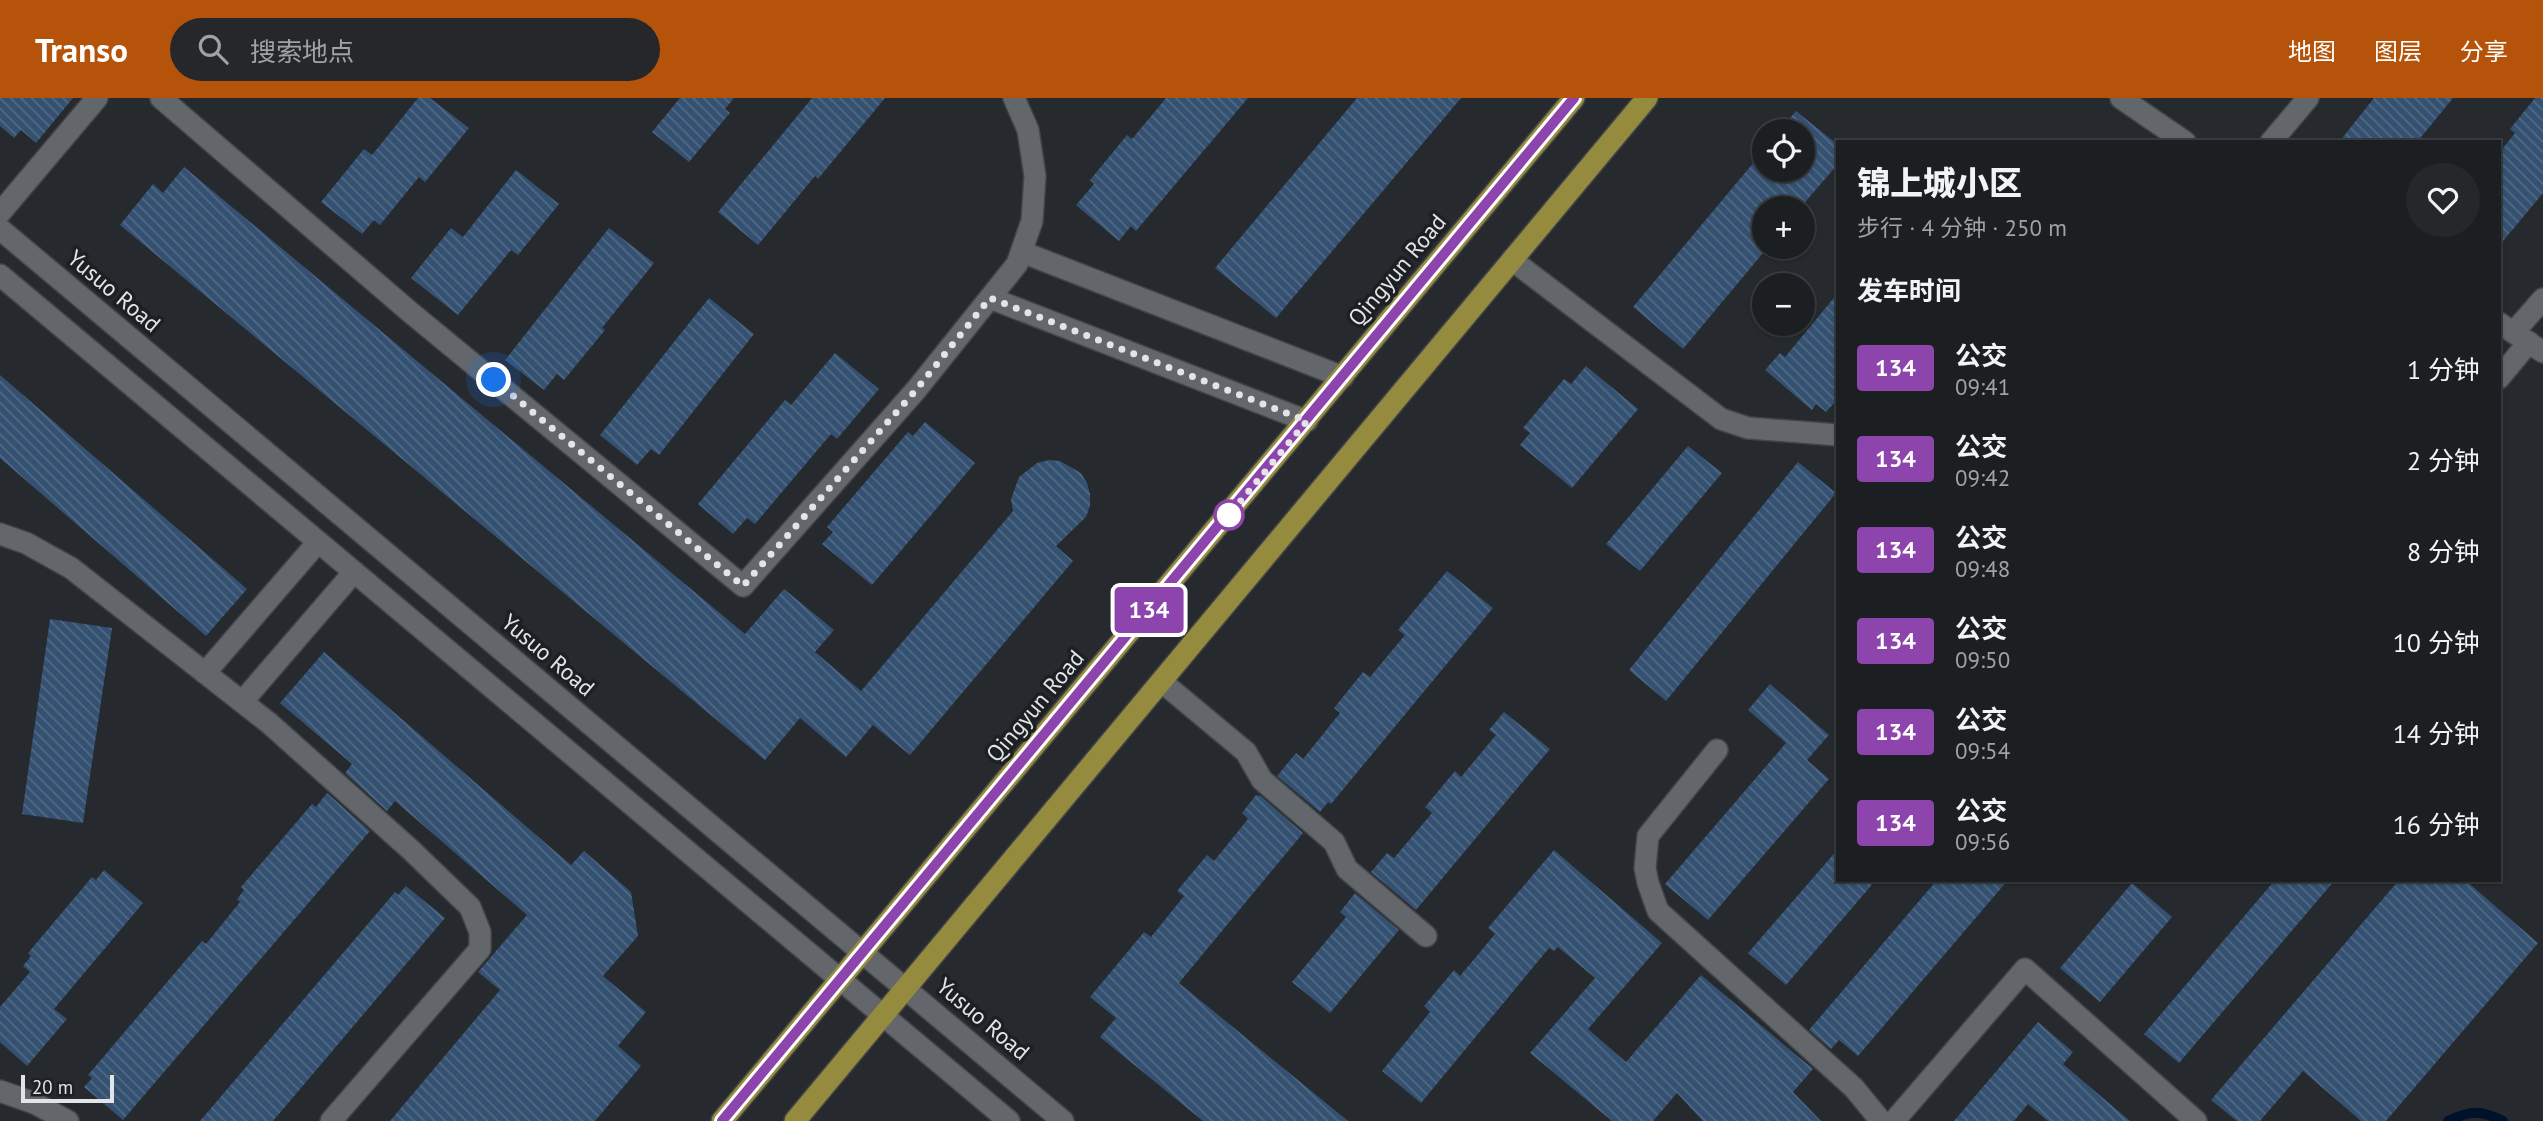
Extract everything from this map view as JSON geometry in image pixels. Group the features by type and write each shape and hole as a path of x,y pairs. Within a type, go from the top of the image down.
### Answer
{"main road":[{"name":"Qingyun Road","path":"722,1121 1574,98"},
{"path":"795,1121 1647,98"}],"street":[{"path":"0,213 97,98"},
{"path":"161,98 411,312 743,586 916,390 1017,264 1032,221 1035,176 1028,130 1014,98"},
{"path":"2121,98 2182,140"},
{"path":"2273,140 2308,98"},
{"name":"Yusuo Road","path":"0,229 1063,1121"},
{"path":"1022,252 1343,377"},
{"path":"1512,260 1721,419 1748,428 1836,435"},
{"path":"0,275 1009,1121"},
{"path":"990,298 1307,421"},
{"path":"2501,374 2543,299"},
{"path":"0,534 26,543 71,568 242,702 411,850 470,907 480,932 480,949 331,1121"},
{"path":"205,673 318,542"},
{"path":"242,702 354,572"},
{"path":"1162,682 1246,751 1262,780 1334,842 1347,869 1426,936"},
{"path":"1717,750 1648,836 1645,868 1658,911 1854,1088 1881,1121"},
{"path":"1894,1121 2025,969 2196,1121"},
{"path":"0,1091 34,1103 68,1121"}],"building":[{"path":"0,98 73,98 36,143 21,130 14,138 0,126"},
{"path":"418,98 430,98 469,128 425,182 419,177 380,225 374,220 362,234 321,202 364,149 372,155"},
{"path":"680,98 734,98 725,109 730,113 689,162 652,132"},
{"path":"812,98 885,98 818,179 815,176 758,245 718,212"},
{"path":"1166,98 1248,98 1136,231 1131,226 1119,241 1076,205 1094,184 1090,180 1127,135 1132,139"},
{"path":"1357,98 1461,98 1276,318 1215,268"},
{"path":"2374,98 2453,98 2419,140 2341,140"},
{"path":"2535,98 2543,98 2543,193 2501,244 2501,150 2515,133 2510,129"},
{"path":"1796,111 1806,119 1789,119"},
{"path":"1815,126 1836,143 1836,166 1810,196 1752,196 1752,259 1758,259 1683,349 1633,307 1752,164 1752,182 1815,182"},
{"path":"184,167 745,634 784,589 834,630 815,652 861,691 1013,511 1011,499 1019,477 1037,463 1060,461 1081,473 1087,483 1090,506 1086,517 1056,546 1073,561 910,755 873,725 846,757 800,718 765,760 120,225 153,184 163,193"},
{"path":"516,170 559,204 518,255 511,250 458,315 411,278 451,228 463,237"},
{"path":"609,228 654,263 564,380 557,374 544,390 505,360"},
{"path":"1836,295 1836,401 1826,412 1816,404 1812,410 1765,370 1780,353 1785,357 1802,336 1815,336 1815,321"},
{"path":"709,298 754,334 659,455 651,449 637,465 600,435"},
{"path":"835,353 879,389 837,439 831,434 755,524 747,518 733,534 698,504 785,400 791,405"},
{"path":"1586,366 1638,409 1572,488 1520,445 1530,433 1523,428 1564,379 1571,384"},
{"path":"0,375 247,589 206,636 0,458"},
{"path":"925,422 975,463 872,585 822,544 833,532 827,527 908,432 913,436"},
{"path":"1688,446 1722,473 1640,571 1606,544"},
{"path":"1798,462 1836,493 1666,701 1629,670"},
{"path":"1447,571 1493,608 1331,804 1328,802 1320,812 1277,776 1296,753 1303,759 1340,713 1334,708 1363,672 1370,677 1405,635 1398,630"},
{"path":"50,619 112,628 83,823 22,814"},
{"path":"324,652 571,865 584,851 631,892 638,936 603,976 646,1012 618,1046 641,1066 595,1121 390,1121 500,990 478,972 527,915 395,801 387,811 345,773 352,764 280,703"},
{"path":"1770,684 1829,735 1807,760 1829,779 1708,920 1665,884 1786,743 1748,710"},
{"path":"1504,712 1550,749 1416,910 1371,872 1387,853 1394,858 1432,813 1425,807 1455,771 1461,777 1496,735 1489,730"},
{"path":"327,793 370,831 123,1120 84,1087 92,1078 88,1075 202,941 206,944 240,902 237,899 244,890 241,887 312,804 316,807"},
{"path":"1256,795 1261,796 1303,833 1179,983 1348,1121 1203,1121 1100,1037 1116,1018 1090,997 1144,932 1151,937 1184,896 1177,891 1207,855 1214,861 1248,819 1242,813"},
{"path":"1554,850 1662,943 1588,1029 1626,1062 1701,975 1813,1069 1793,1092 1821,1121 1703,1121 1677,1093 1653,1121 1612,1121 1530,1053 1595,978 1558,947 1554,951 1549,948 1421,1103 1382,1071 1430,1012 1424,1006 1454,970 1460,976 1495,934 1488,928"},
{"path":"1836,851 1836,882 1874,882 1786,985 1748,953"},
{"path":"104,870 143,903 54,1009 67,1019 27,1066 0,1042 0,1007 30,972 23,966 31,956 28,953 92,877 96,880"},
{"path":"1935,882 2006,882 1858,1056 1839,1040 1831,1049 1809,1030"},
{"path":"2273,882 2333,882 2179,1063 2144,1034"},
{"path":"2397,882 2467,882 2538,943 2386,1121 2361,1121 2303,1071 2260,1121 2237,1121 2211,1100"},
{"path":"2132,883 2172,917 2100,1002 2060,968"},
{"path":"406,886 445,918 273,1121 200,1121 395,892 398,895"},
{"path":"1355,893 1399,930 1330,1013 1292,982 1346,917 1340,912"},
{"path":"2038,1022 2073,1052 2063,1064 2130,1121 2048,1121 2028,1104 2014,1121 1954,1121"}],"waterway":[{"path":"2448,1121 2476,1113 2503,1121"}],"bus line":[{"name":"134","path":"722,1121 1574,98"}],"route":[{"path":"494,380 743,586 916,390 990,298 1307,421 1225,520 1229,515"}]}
